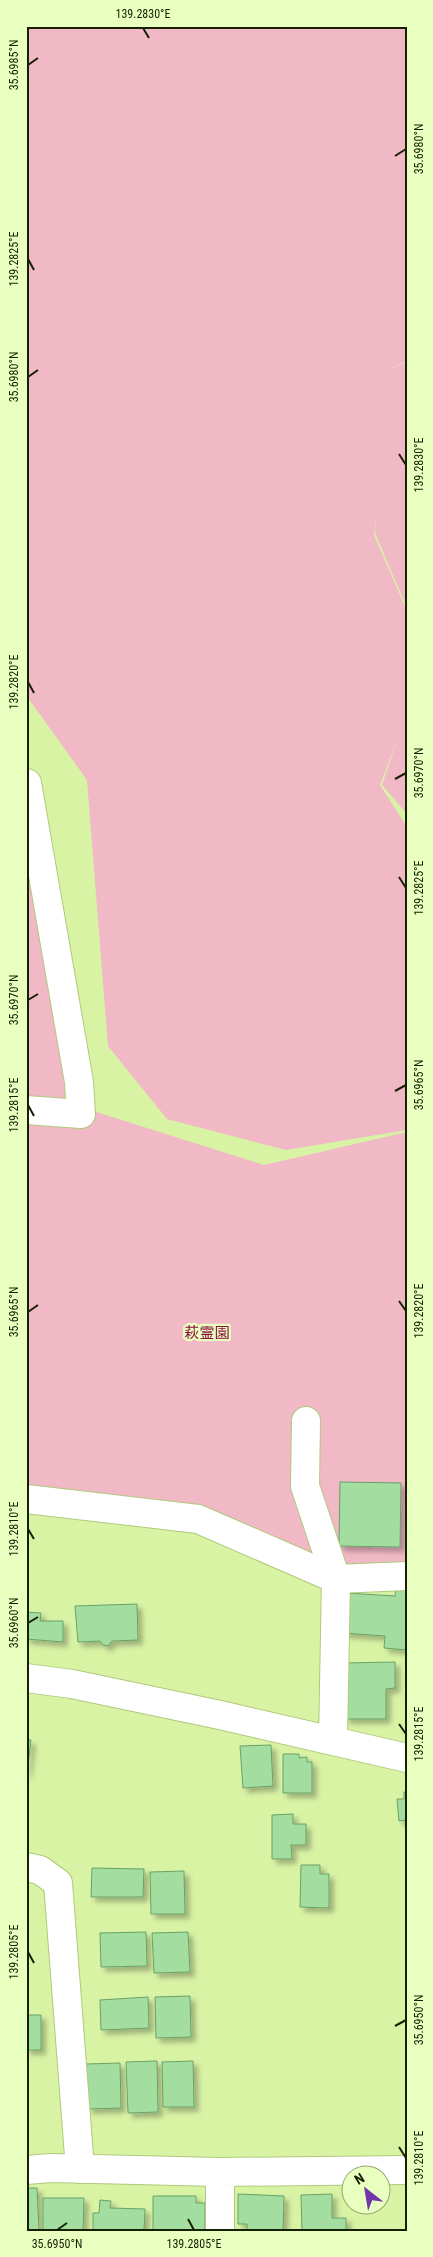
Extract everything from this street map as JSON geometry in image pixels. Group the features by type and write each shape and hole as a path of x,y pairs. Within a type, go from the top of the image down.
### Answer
{"street":[{"path":"26,1110 81,1114 79,1082 27,783"},
{"path":"306,1421 305,1486 336,1579 333,1739"},
{"path":"26,1499 198,1519 336,1579 407,1576"},
{"path":"26,1678 72,1684 333,1739 407,1758"},
{"path":"26,1867 40,1870 58,1883 80,2169"},
{"path":"26,2170 80,2169 220,2172 407,2170"},
{"path":"220,2172 220,2231"}],"green space":[{"path":"26,26 407,26 407,361 387,370 407,362 407,608 375,533 376,516 374,535 407,611 407,814 382,785 398,737 380,785 407,827 407,1130 286,1150 167,1119 108,1046 87,780 26,695"},
{"name":"萩霊園","path":"26,770 90,1110 264,1165 407,1132 407,1575 330,1572 204,1511 26,1486"}],"building":[{"path":"340,1482 401,1483 400,1547 339,1546"},
{"path":"396,1584 407,1584 407,1650 384,1648 385,1636 343,1633 346,1593 395,1596"},
{"path":"137,1604 138,1640 112,1641 108,1646 103,1645 100,1641 78,1642 75,1606"},
{"path":"26,1612 41,1613 40,1621 63,1621 63,1642 26,1639"},
{"path":"395,1662 395,1688 386,1689 386,1719 345,1719 345,1663"},
{"path":"26,1740 31,1740 27,1774 26,1774"},
{"path":"271,1745 273,1786 243,1788 240,1746"},
{"path":"283,1754 299,1754 299,1758 307,1757 307,1762 312,1762 312,1793 283,1793"},
{"path":"404,1792 407,1792 407,1820 399,1821 397,1799 404,1799"},
{"path":"293,1814 293,1824 306,1824 306,1845 291,1845 292,1859 272,1859 272,1815"},
{"path":"301,1865 320,1865 320,1874 329,1874 329,1908 300,1907"},
{"path":"92,1868 144,1869 143,1897 91,1897"},
{"path":"184,1871 185,1914 151,1914 150,1872"},
{"path":"146,1932 147,1966 101,1967 100,1933"},
{"path":"188,1932 190,1972 154,1973 152,1933"},
{"path":"190,1996 191,2037 156,2038 155,1997"},
{"path":"148,1997 149,2028 101,2030 100,2000"},
{"path":"26,2015 41,2015 41,2050 26,2050"},
{"path":"157,2061 158,2112 128,2113 126,2062"},
{"path":"193,2061 194,2107 163,2107 162,2062"},
{"path":"120,2063 121,2108 88,2109 86,2064"},
{"path":"26,2188 37,2188 39,2231 26,2231"},
{"path":"238,2194 284,2196 283,2231 247,2231 247,2224 238,2224"},
{"path":"332,2194 332,2218 346,2218 346,2231 302,2231 301,2195"},
{"path":"153,2196 196,2196 196,2203 205,2203 205,2231 153,2231"},
{"path":"43,2198 84,2198 83,2231 43,2231"},
{"path":"100,2200 111,2201 110,2208 145,2209 144,2231 93,2231 93,2213 99,2213"}]}
